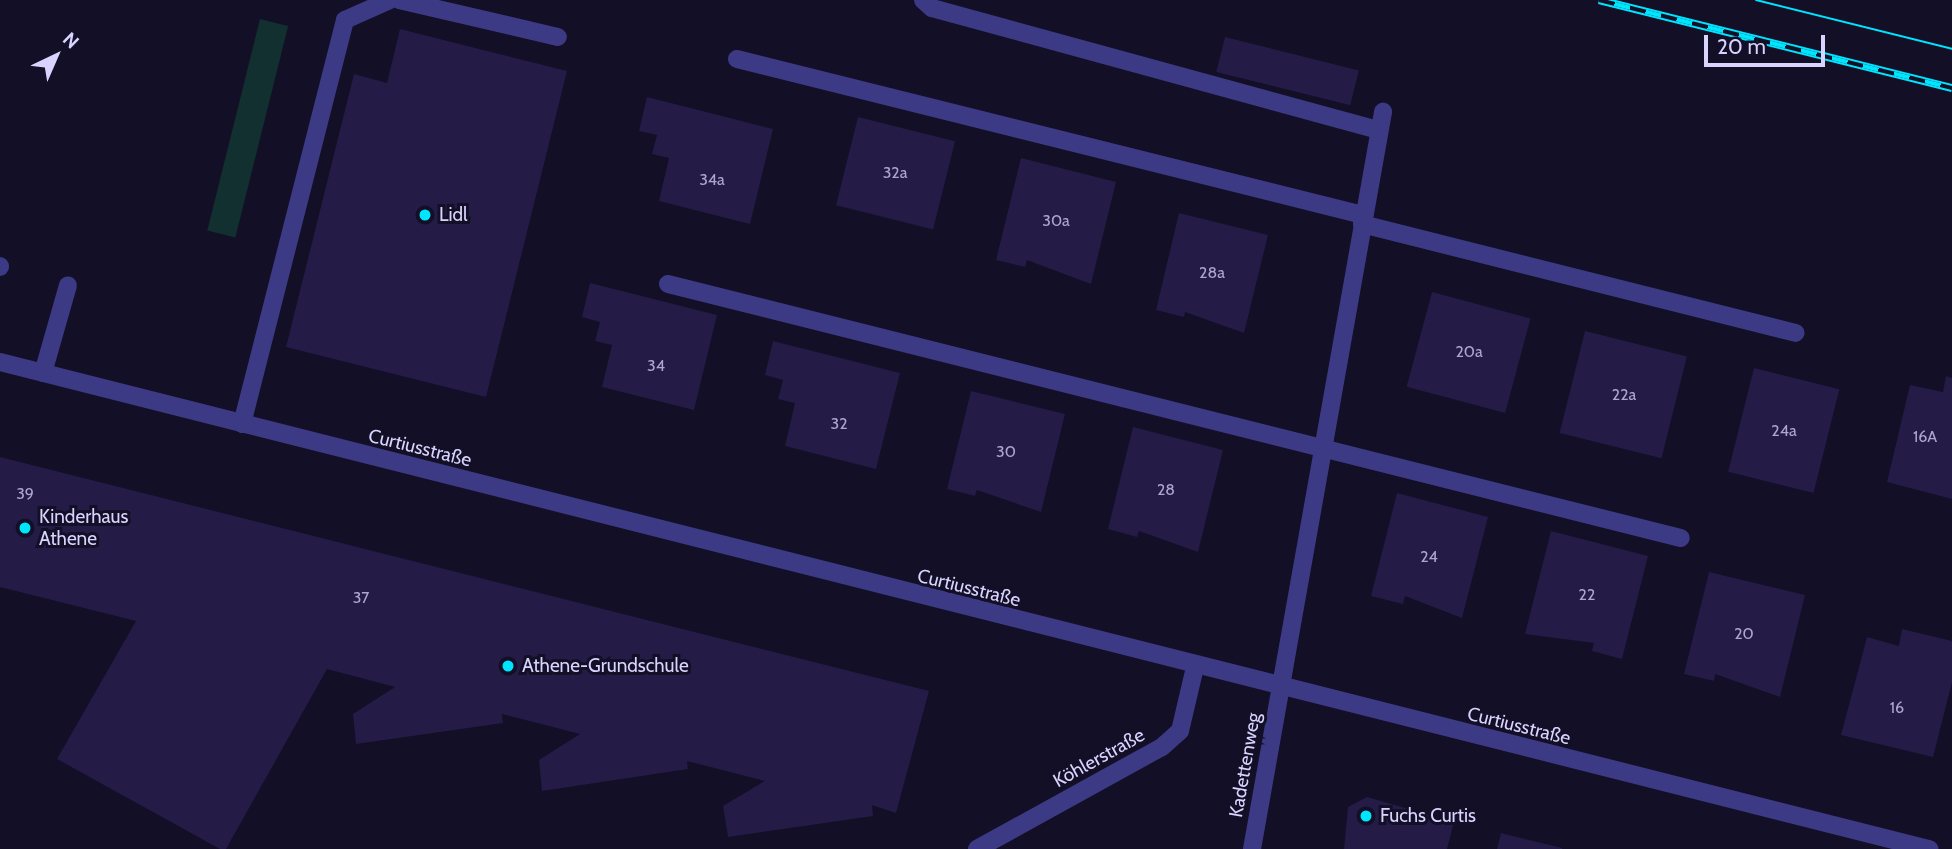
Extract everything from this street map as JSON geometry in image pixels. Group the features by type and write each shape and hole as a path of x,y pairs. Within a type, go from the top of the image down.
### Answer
{"street":[{"path":"242,424 345,20 390,0"},
{"path":"399,0 558,37"},
{"path":"923,0 932,8 1379,131"},
{"path":"737,59 1796,332"},
{"name":"Kadettenweg","path":"1252,849 1383,112"},
{"path":"668,284 1681,538"},
{"path":"43,373 68,285"},
{"name":"Curtiusstraße","path":"0,362 1195,667 1929,849"},
{"name":"Köhlerstraße","path":"977,849 1162,747 1180,731 1195,667"}],"green space":[{"path":"260,19 288,26 235,238 207,231"}],"building":[{"name":"Lidl","path":"400,29 567,71 486,397 286,347 354,74 387,83"},
{"path":"1225,37 1359,70 1350,105 1216,72"},
{"path":"647,97 773,129 750,224 659,201 669,158 652,154 657,135 639,131"},
{"path":"858,117 955,141 933,229 836,205"},
{"path":"1021,158 1116,182 1091,284 1027,260 1025,267 996,260"},
{"path":"1179,213 1268,235 1244,333 1185,312 1184,317 1156,310"},
{"path":"590,283 717,315 694,410 602,387 612,345 595,341 600,322 582,317"},
{"path":"1432,292 1531,318 1505,413 1407,387"},
{"path":"1585,331 1687,356 1661,458 1560,433"},
{"path":"773,341 900,373 876,469 785,446 795,403 778,399 783,380 765,375"},
{"path":"1754,368 1839,389 1814,493 1728,472"},
{"path":"1946,376 1952,378 1952,499 1887,482 1910,385 1943,392"},
{"path":"971,391 1065,414 1041,512 977,490 975,496 947,489"},
{"path":"1133,427 1223,450 1198,552 1139,531 1137,537 1108,529"},
{"path":"0,457 929,691 896,813 872,805 873,816 728,837 723,806 765,781 687,761 688,769 542,791 539,760 580,734 502,714 503,723 356,744 353,714 395,687 327,669 226,849 220,849 57,759 136,621 0,587"},
{"path":"1397,493 1488,517 1462,618 1405,596 1403,604 1371,596"},
{"path":"1551,531 1648,556 1622,659 1592,651 1594,643 1525,634"},
{"path":"1709,572 1805,595 1780,697 1715,674 1714,681 1684,674"},
{"path":"1902,629 1952,641 1952,682 1933,757 1841,735 1867,637 1899,646"},
{"path":"1367,797 1454,822 1447,849 1344,849 1348,807"},
{"path":"1501,833 1562,848 1562,849 1497,849"}],"tram line":[{"path":"1756,0 1952,49"}],"railway":[{"path":"1599,0 1952,88"}],"place":[{"name":"Lidl","path":"425,215"},
{"name":"Kinderhaus Athene","path":"25,528"},
{"name":"Athene-Grundschule","path":"508,666"},
{"name":"Fuchs Curtis","path":"1366,816"}]}
